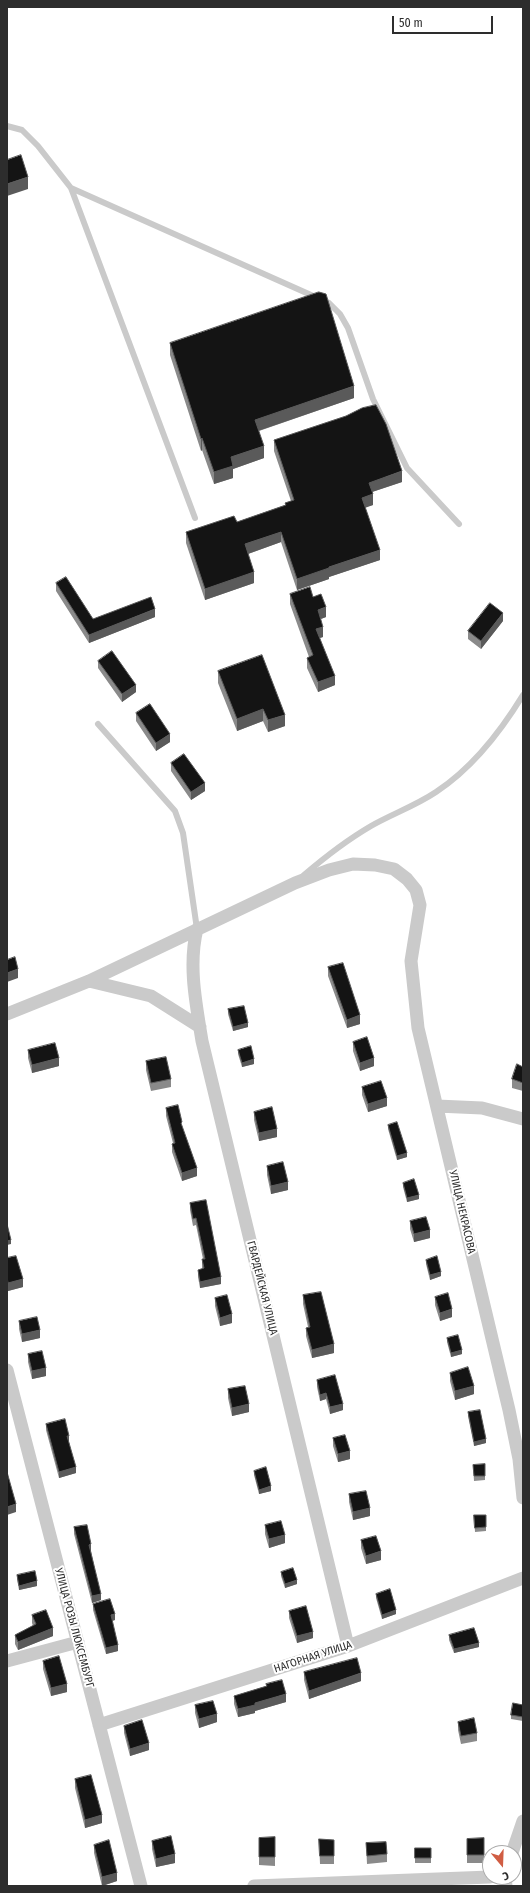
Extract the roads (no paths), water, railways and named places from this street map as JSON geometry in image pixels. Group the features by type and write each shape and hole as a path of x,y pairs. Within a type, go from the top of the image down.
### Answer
{"street":[{"name":"УЛИЦА НЕКРАСОВА","path":"7,1014 89,981 295,882 329,870 353,864 375,864 394,868 407,879 416,890 420,905 411,961 414,1002 418,1028 509,1410 519,1459 523,1498"},
{"name":"ГВАРДЕЙСКАЯ УЛИЦА","path":"197,929 193,945 192,963 200,1027 348,1646"},
{"path":"89,981 151,996 200,1027"},
{"path":"437,1106 482,1108 523,1119"},
{"name":"УЛИЦА РОЗЫ ЛЮКСЕМБУРГ","path":"7,1370 142,1886"},
{"name":"НАГОРНАЯ УЛИЦА","path":"99,1724 348,1646 523,1578"},
{"path":"7,1661 78,1642"},
{"path":"516,1845 523,1821"},
{"path":"254,1886 482,1877"}],"lane":[{"path":"7,126 22,130 38,146 71,188 195,518"},
{"path":"71,188 329,303 340,314 348,328 373,398 408,468 459,524"},
{"path":"295,882 327,856 371,826 409,808 436,792 464,770 507,721 523,696"},
{"path":"98,724 175,811 183,833 197,929"}]}
